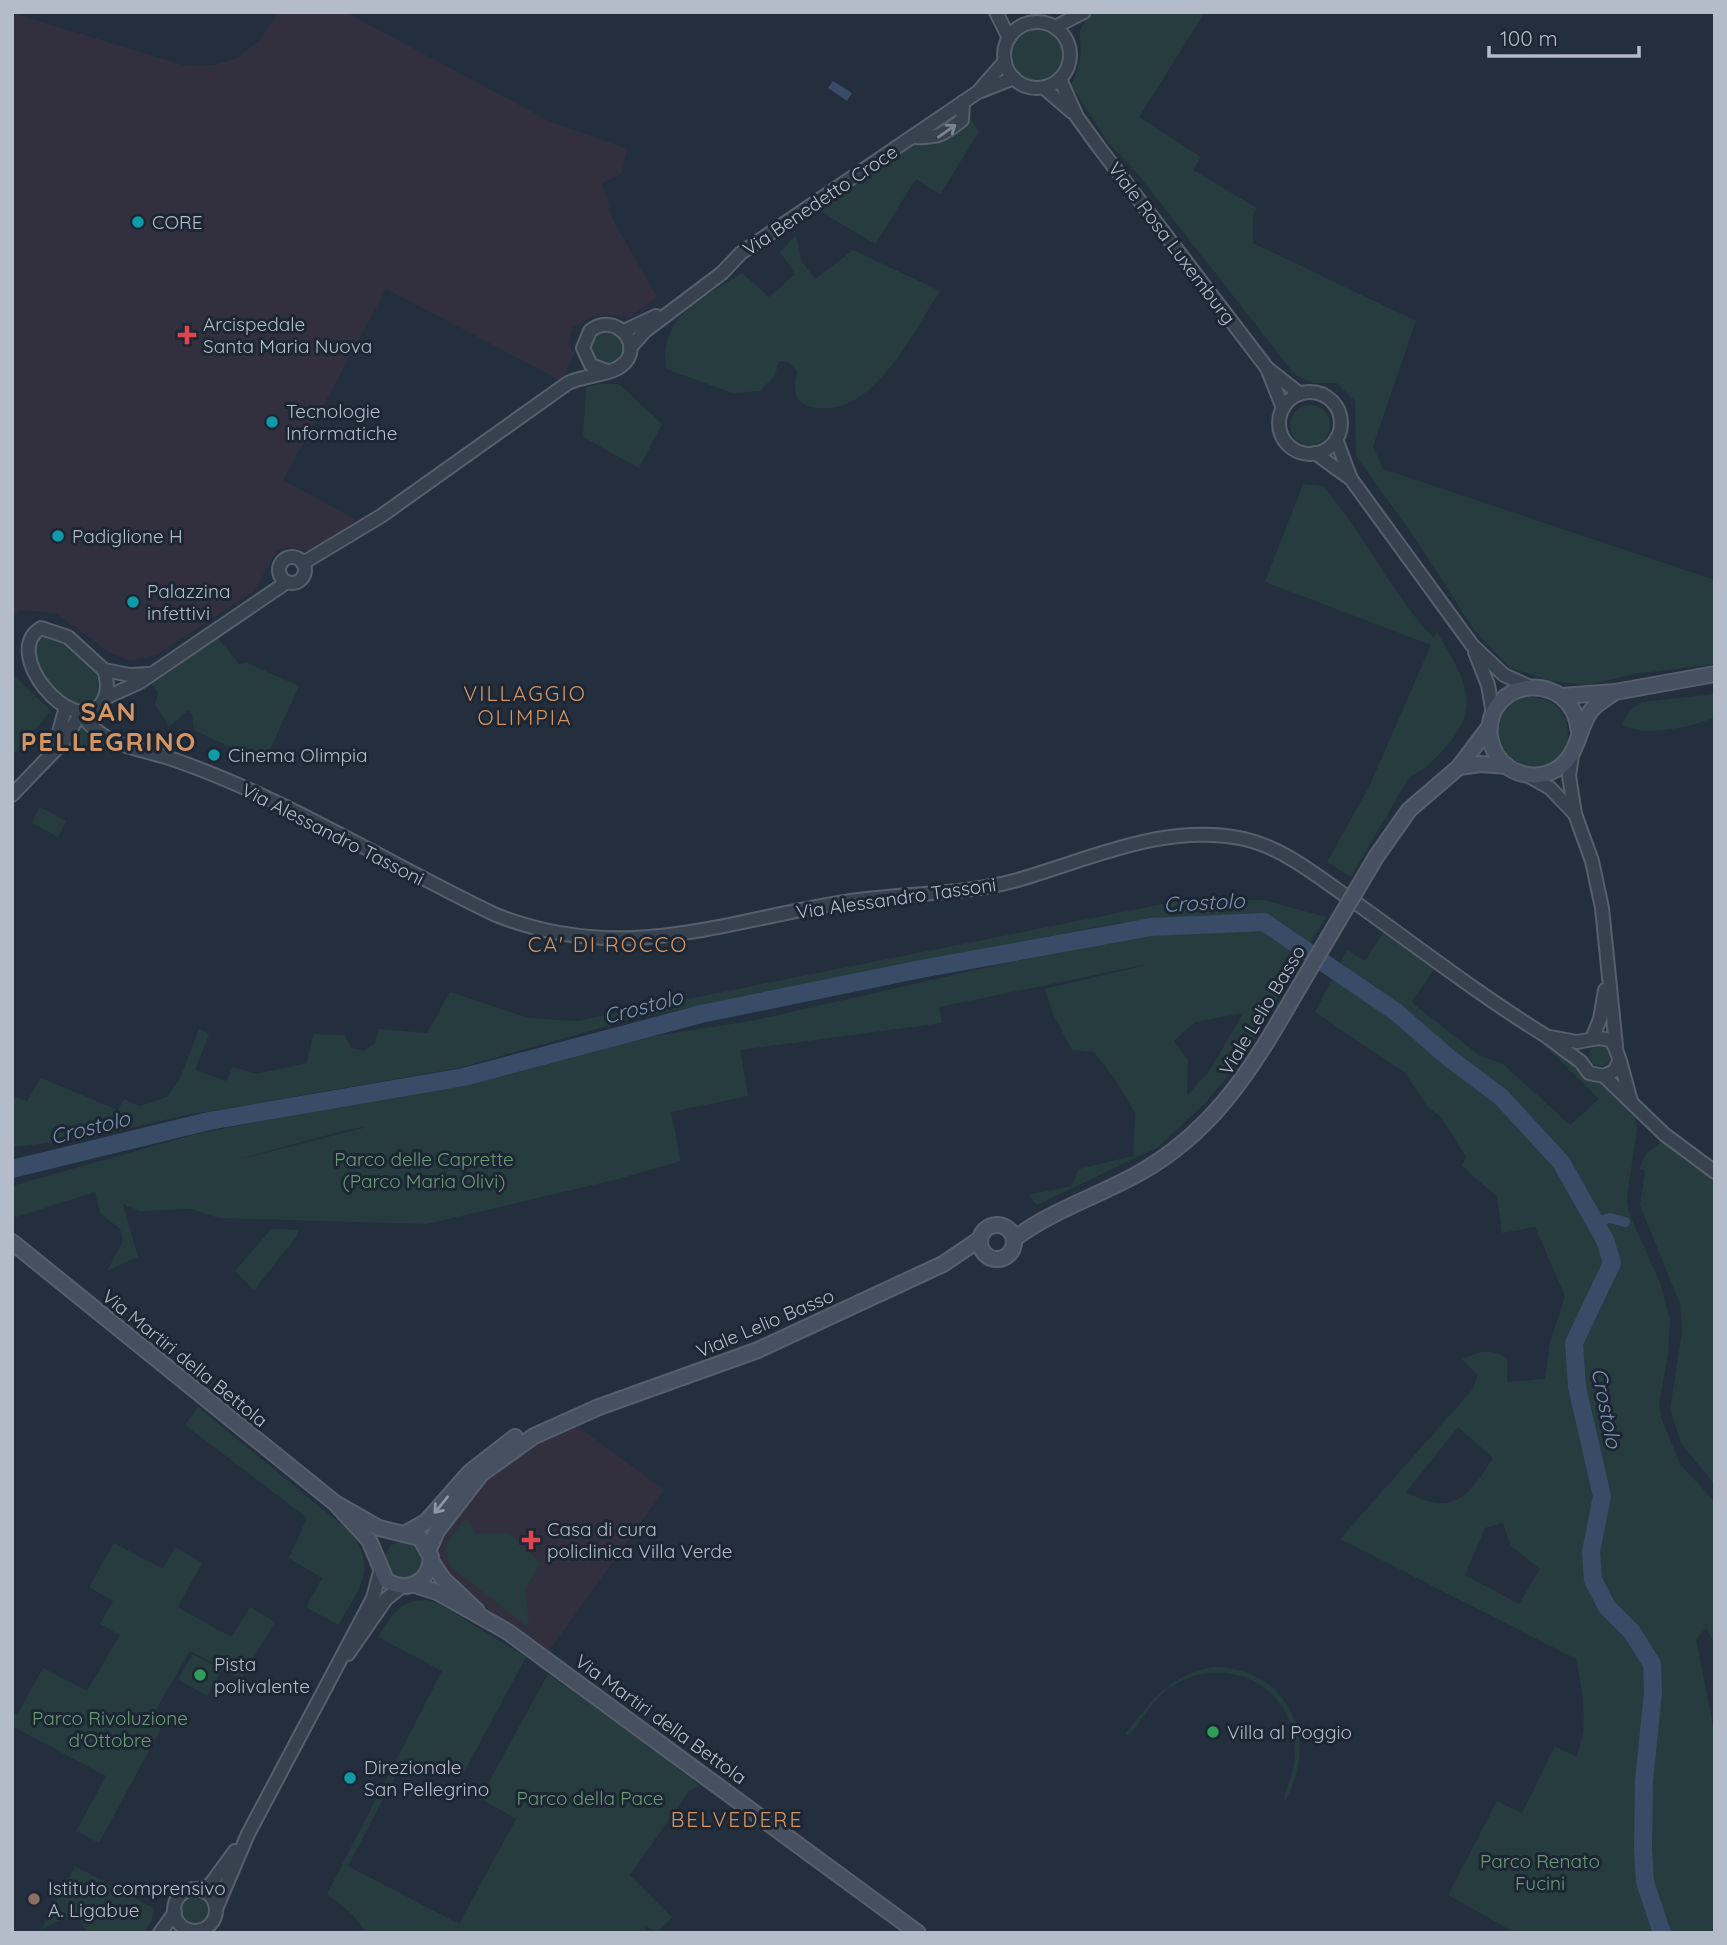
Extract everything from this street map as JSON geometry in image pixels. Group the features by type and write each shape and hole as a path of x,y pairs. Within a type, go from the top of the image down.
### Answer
{"main road":[{"path":"1507,766 1495,753 1492,720 1508,695 1530,687 1543,688 1562,696 1615,692 1715,674"},
{"path":"1459,767 1481,764 1507,766 1529,776 1550,773 1572,755 1579,732 1592,709 1615,692"},
{"path":"1562,696 1576,716 1579,732"},
{"name":"Viale Lelio Basso","path":"1014,1239 1040,1220 1141,1172 1187,1139 1223,1106 1245,1078 1376,857 1418,800 1459,767 1492,720"},
{"name":"Viale Lelio Basso","path":"1004,1227 1040,1220"},
{"path":"988,1227 1004,1227 1014,1239 1012,1250 1004,1258 987,1256 981,1248 980,1238 988,1227"},
{"name":"Viale Lelio Basso","path":"430,1555 437,1531 481,1474 534,1436 598,1407 758,1350 943,1264 980,1238"},
{"name":"Via Martiri della Bettola","path":"12,1241 335,1503 369,1540 386,1580 437,1592 480,1614"},
{"name":"Viale Lelio Basso","path":"943,1264 987,1256"},
{"name":"Viale Lelio Basso","path":"401,1533 426,1522 470,1472 508,1441 570,1413 598,1407"},
{"name":"Via Martiri della Bettola","path":"335,1503 373,1525 420,1538 443,1579 480,1614 641,1728 918,1933"},
{"path":"379,1564 383,1544 401,1533"},
{"path":"408,1586 426,1575 430,1555"}],"street":[{"path":"997,12 1019,27"},
{"path":"997,12 1009,38"},
{"path":"1055,27 1083,13"},
{"path":"1067,39 1083,13"},
{"path":"1034,22 1055,27 1067,39 1070,62 1060,79 1044,88 1027,87 1014,78 1005,61 1009,38 1019,27 1034,22"},
{"name":"Via Benedetto Croce","path":"978,92 1005,61"},
{"name":"Via Benedetto Croce","path":"630,348 667,313 722,273 741,253 962,102 978,92 1014,78"},
{"name":"Viale Rosa Luxemburg","path":"1060,79 1077,117"},
{"name":"Viale Rosa Luxemburg","path":"1044,88 1077,117 1267,368 1300,394 1316,393 1334,404 1340,418 1336,439 1352,479 1472,645 1504,675 1530,687"},
{"name":"Via Benedetto Croce","path":"624,331 667,313"},
{"path":"303,563 345,541 568,383 623,364 630,348 624,331 607,324 594,327 584,342 584,355 568,383"},
{"path":"584,355 591,365 607,371"},
{"name":"Viale Rosa Luxemburg","path":"1267,368 1283,408 1279,426 1286,442 1300,452 1315,453 1352,479"},
{"path":"1283,408 1300,394"},
{"path":"1315,453 1324,451 1336,439"},
{"path":"287,582 280,572 283,561 294,557 303,563"},
{"path":"12,795 64,741 81,715 152,673 287,582 302,578 303,563"},
{"path":"81,715 65,710 27,673 20,651 26,636 41,628 59,632 104,670 108,680 101,703 99,734"},
{"name":"Viale Rosa Luxemburg","path":"1472,645 1488,685 1492,720"},
{"path":"104,670 130,675 152,673"},
{"path":"54,749 62,731 65,710"},
{"name":"Via Alessandro Tassoni","path":"81,715 99,734 117,743 181,762 244,788 496,915 539,929 601,937 663,938 850,901 992,886 1103,852 1171,836 1219,835 1247,840 1273,849 1320,878 1546,1036 1581,1062 1589,1073 1604,1076 1664,1134 1715,1172"},
{"path":"1572,755 1569,776 1575,814 1597,880 1605,925 1616,1045"},
{"path":"1529,776 1550,788 1575,814"},
{"path":"1581,1062 1581,1053 1600,1019 1608,976"},
{"name":"Via Alessandro Tassoni","path":"1546,1036 1567,1041 1605,1038 1616,1045 1618,1063 1632,1102"},
{"path":"1604,1076 1614,1070 1618,1063"},
{"path":"175,1912 182,1931 208,1926 248,1834 373,1598 379,1564"},
{"path":"341,1662 360,1640 386,1600 408,1586"},
{"path":"160,1933 175,1912 181,1895 210,1885 248,1834"},
{"path":"198,1889 212,1898 216,1909"}],"shaded area":[{"name":"Arcispedale Santa Maria Nuova","path":"278,12 345,12 551,122 628,149 621,174 602,183 613,220 657,297 629,318 613,315 593,316 573,327 567,343 575,354 560,380 386,289 283,480 357,520 313,551 284,547 276,552 254,591 158,654 130,661 109,652 56,613 21,610 12,617 12,13 186,66 213,65 236,59 260,40"},
{"name":"Casa di cura policlinica Villa Verde","path":"571,1421 664,1490 544,1658 480,1614 431,1561 437,1531 481,1474"}],"green space":[{"path":"1097,12 1205,12 1139,117 1201,157 1193,170 1257,208 1253,214 1253,243 1416,321 1373,446 1383,469 1715,580 1715,664 1635,674 1588,685 1552,681 1510,668 1474,630 1419,544 1356,456 1355,401 1337,383 1314,383 1295,375 1133,168 1110,145 1071,85 1080,60 1079,33 1086,19"},
{"path":"1032,27 1042,27 1057,35 1063,44 1063,66 1057,75 1042,83 1032,83 1014,71 1009,60 1009,50 1021,32"},
{"path":"971,119 979,132 940,194 916,179 875,244 818,210 913,145 935,145"},
{"path":"796,235 801,260 815,279 853,250 940,291 903,351 870,389 852,402 831,408 809,406 797,397 797,371 788,362 779,361 775,375 760,391 733,393 666,369 669,335 687,310 699,301 742,273 769,297 795,274 780,252"},
{"path":"606,330 618,336 624,348 618,360 606,366 594,360 588,348 594,336"},
{"path":"619,384 662,424 639,468 583,437 586,387"},
{"path":"1310,405 1324,411 1330,425 1324,439 1310,445 1296,439 1290,425 1296,411"},
{"path":"1303,484 1323,486 1338,504 1404,602 1434,638 1437,632 1462,678 1466,692 1467,706 1455,735 1431,763 1409,777 1351,877 1327,862 1369,787 1431,645 1265,582"},
{"path":"42,633 56,637 97,673 99,692 89,705 74,707 34,671 27,645"},
{"path":"218,638 239,664 247,663 299,686 264,763 194,730 192,714 188,710 169,727 155,704 158,693 152,683"},
{"path":"12,674 51,711 12,756"},
{"path":"1715,694 1715,718 1655,731 1643,731 1622,724 1630,710 1642,702"},
{"path":"1539,697 1558,707 1566,719 1566,747 1558,759 1546,767 1525,769 1506,759 1498,747 1496,726 1506,707 1518,699"},
{"path":"80,724 94,741 109,750 70,750 59,756"},
{"path":"40,807 66,821 58,837 32,823"},
{"name":"Parco delle Caprette (Parco Maria Olivi)","path":"1188,899 1264,900 1326,917 1239,1063 1205,1103 1158,1147 1037,1205 1028,1195 1071,1186 1079,1169 1133,1156 1135,1113 1115,1079 1094,1052 1072,1050 1052,1012 1045,989 1154,963 939,1007 942,1023 740,1050 748,1096 671,1112 681,1161 618,1179 427,1224 219,1218 192,1209 140,1211 123,1204 138,1257 107,1271 123,1241 120,1229 100,1213 95,1192 16,1217 12,1215 12,1186 196,1134 384,1097 616,1042 751,1021 1126,936 1122,922 632,1019 459,1068 182,1116 84,1139 12,1147 12,1096 27,1101 41,1078 118,1110 124,1099 140,1106 167,1097 180,1079 199,1029 209,1034 195,1070 226,1081 233,1067 257,1074 307,1063 313,1034 345,1035 351,1048 364,1051 375,1043 379,1029 427,1033 450,992 528,1018 577,1021","holes":["1243,1013 1210,1070 1187,1096 1188,1060 1174,1041 1195,1022","363,1128 224,1163 347,1130"]},
{"name":"Parco Renato Fucini","path":"1385,930 1435,968 1411,1002 1480,1056 1503,1064 1570,1125 1599,1099 1544,1045 1570,1058 1582,1075 1605,1085 1635,1115 1637,1130 1627,1197 1629,1213 1661,1285 1670,1319 1668,1355 1659,1403 1661,1417 1680,1464 1715,1502 1715,1644 1706,1628 1696,1639 1715,1735 1715,1933 1515,1933 1448,1895 1497,1801 1522,1813 1555,1746 1576,1757 1584,1721 1576,1659 1340,1539 1472,1390 1478,1375 1462,1359 1479,1353 1495,1353 1507,1358 1507,1382 1545,1379 1550,1342 1565,1296 1535,1227 1502,1233 1497,1197 1462,1166 1466,1157 1441,1117 1427,1106 1405,1073 1315,1012 1347,950 1365,961","holes":["1458,1427 1493,1458 1476,1483 1458,1499 1448,1503 1436,1503 1406,1492","1503,1523 1511,1546 1540,1569 1519,1604 1465,1575 1485,1528"]},
{"path":"1596,1044 1604,1044 1611,1051 1611,1059 1604,1066 1596,1066 1589,1059 1589,1051"},
{"path":"1664,1140 1715,1177 1715,1485 1681,1443 1670,1409 1682,1332 1680,1304 1640,1205 1645,1171 1639,1169 1646,1154"},
{"path":"271,1229 298,1230 297,1236 254,1290 235,1271"},
{"path":"198,1407 348,1530 358,1543 363,1555 363,1578 338,1625 306,1607 322,1578 289,1558 307,1518 185,1425"},
{"path":"464,1520 469,1521 475,1534 509,1533 541,1563 525,1589 529,1621 526,1626 450,1566 445,1546"},
{"path":"404,1541 418,1546 423,1560 418,1574 404,1579 390,1574 385,1560 390,1546"},
{"name":"Parco Rivoluzione d'Ottobre","path":"114,1543 163,1569 175,1547 202,1563 178,1607 231,1637 250,1607 275,1622 241,1679 190,1651 154,1713 165,1721 99,1843 76,1831 106,1776 12,1726 12,1713 17,1715 43,1668 87,1691 120,1635 100,1624 113,1601 89,1587"},
{"name":"Parco della Pace","path":"427,1600 443,1606 526,1657 462,1776 439,1764 433,1773 404,1759 348,1866 459,1924 516,1819 480,1798 548,1674 655,1750 700,1786 689,1791 630,1875 672,1917 657,1933 645,1925 646,1933 366,1933 352,1914 327,1894 442,1671 378,1637 397,1610 410,1602"},
{"name":"Pista polivalente","path":"193,1654 222,1670 207,1696 178,1679"},
{"path":"1214,1667 1240,1670 1261,1680 1279,1694 1291,1712 1298,1733 1300,1756 1295,1779 1284,1802 1294,1762 1292,1730 1285,1711 1274,1696 1260,1684 1225,1673 1207,1673 1188,1678 1165,1692 1129,1736 1125,1734 1153,1700 1174,1682 1199,1670"},
{"path":"75,1866 153,1908 152,1921 143,1933 87,1933 76,1912 41,1930"},
{"path":"196,1894 202,1895 210,1903 210,1915 202,1923 196,1924 190,1923 182,1915 181,1909 182,1903 190,1895"}],"water":[{"path":"833,81 852,93 847,101 828,88"}],"waterway":[{"name":"Crostolo","path":"12,1169 209,1121 464,1077 701,1014 921,969 1151,927 1264,922 1396,1012 1449,1058 1501,1097 1561,1162 1605,1240 1612,1263 1574,1343 1577,1387 1602,1496 1591,1552 1593,1580 1607,1607 1632,1632 1652,1664 1653,1692 1644,1781 1643,1849 1645,1882 1662,1933"},
{"path":"1595,1222 1610,1218 1625,1222"}],"place":[{"name":"CORE","path":"138,222"},
{"name":"Arcispedale Santa Maria Nuova","path":"187,335"},
{"name":"Tecnologie Informatiche","path":"272,422"},
{"name":"Padiglione H","path":"58,536"},
{"name":"Palazzina infettivi","path":"133,602"},
{"name":"Cinema Olimpia","path":"214,755"},
{"name":"Casa di cura policlinica Villa Verde","path":"531,1540"},
{"name":"Pista polivalente","path":"200,1675"},
{"name":"Villa al Poggio","path":"1213,1732"},
{"name":"Direzionale San Pellegrino","path":"350,1778"},
{"name":"Istituto comprensivo A. Ligabue","path":"34,1899"}],"district":[{"name":"VILLAGGIO OLIMPIA","path":"525,705"},
{"name":"SAN PELLEGRINO","path":"109,726"},
{"name":"CA' DI ROCCO","path":"608,944"},
{"name":"BELVEDERE","path":"737,1819"}]}
